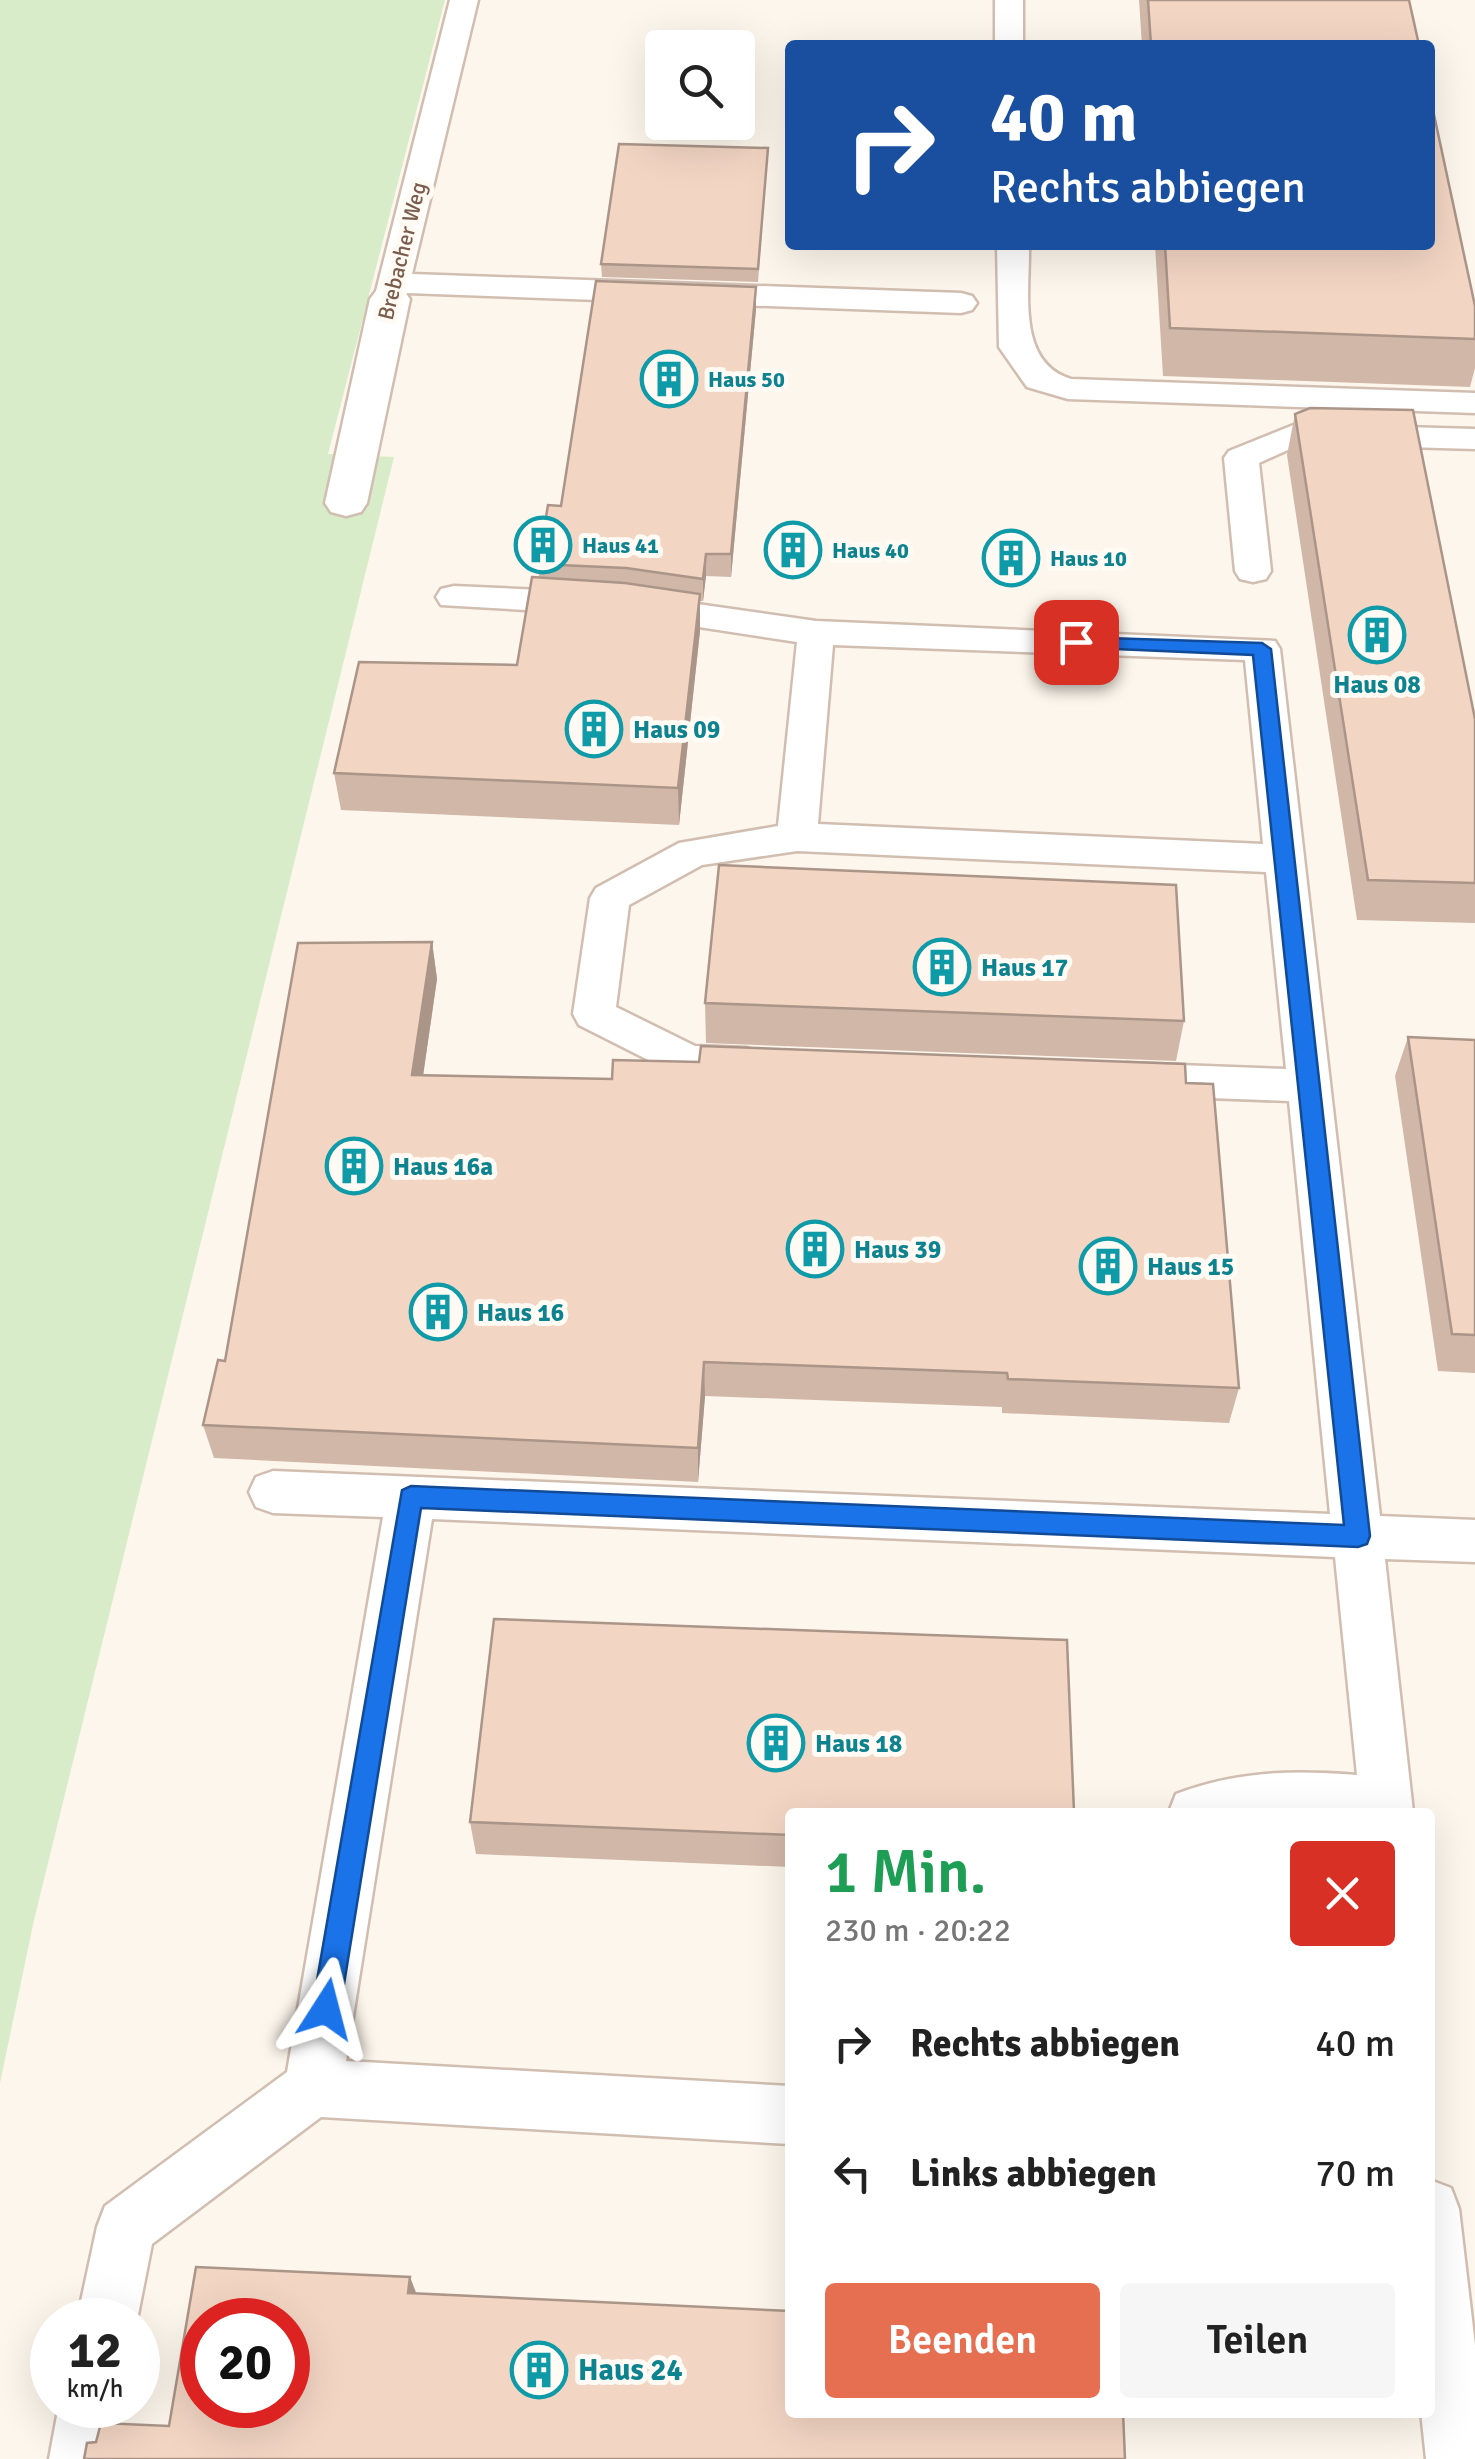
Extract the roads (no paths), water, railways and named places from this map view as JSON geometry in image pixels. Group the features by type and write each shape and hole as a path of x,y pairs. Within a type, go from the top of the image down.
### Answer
{"street":[{"name":"Brebacher Weg","path":"346,503 392,291"}],"lane":[{"name":"Brebacher Weg","path":"392,291 464,0"},
{"path":"1009,0 1010,40"},
{"path":"1013,250 1015,347 1039,380 1068,389 1475,404"},
{"path":"392,291 961,303"},
{"path":"1253,572 1242,458 1296,434 1475,439"},
{"path":"454,596 628,605 816,633 1262,649 1386,1807 1260,1795 1224,1800 1205,1808"},
{"path":"797,837 816,633"},
{"path":"786,1066 689,1062 594,1014 610,898 694,853 797,837 1284,859"},
{"path":"1096,1078 1309,1086"},
{"path":"274,1492 1475,1541"},
{"path":"313,2088 411,1497"},
{"path":"111,2298 126,2227 313,2088 785,2115"},
{"path":"1435,2255 1457,2459"},
{"path":"80,2459 86,2428"}],"place":[{"name":"Haus 50","path":"669,379"},
{"name":"Haus 41","path":"543,545"},
{"name":"Haus 40","path":"793,550"},
{"name":"Haus 10","path":"1011,558"},
{"name":"Haus 08","path":"1377,635"},
{"name":"Haus 09","path":"594,729"},
{"name":"Haus 17","path":"942,967"},
{"name":"Haus 16a","path":"354,1166"},
{"name":"Haus 39","path":"815,1249"},
{"name":"Haus 15","path":"1108,1266"},
{"name":"Haus 16","path":"438,1312"},
{"name":"Haus 18","path":"776,1743"},
{"name":"Haus 24","path":"539,2370"}]}
